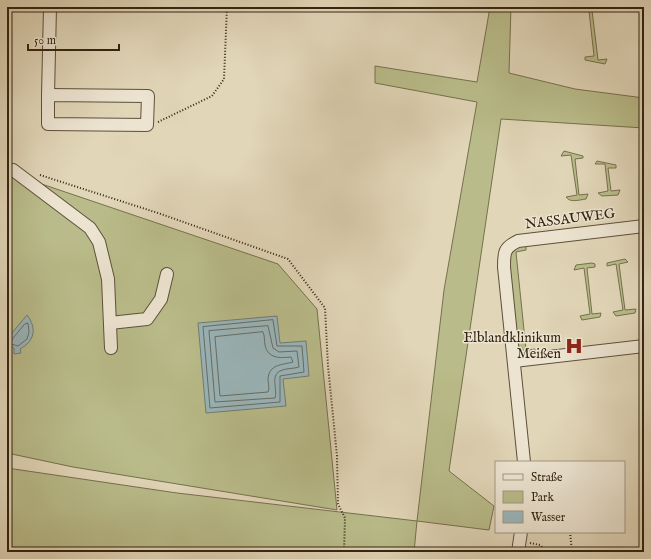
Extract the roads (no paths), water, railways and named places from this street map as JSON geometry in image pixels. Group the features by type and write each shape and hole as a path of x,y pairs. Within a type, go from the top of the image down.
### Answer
{"lane":[{"path":"48,95 148,96 147,125 48,124 48,95 50,7"},
{"path":"13,170 90,228 99,242 108,279 111,348"},
{"name":"NASSAUWEG","path":"524,461 504,268 505,251 509,246 518,241 644,226"},
{"path":"110,323 147,319 161,299 168,274"},
{"path":"514,361 644,346"}],"water":[{"path":"27,315 32,325 33,334 29,342 20,349 21,353 14,354 14,348 7,347 7,339"},
{"path":"277,316 280,343 306,341 309,376 283,379 286,406 206,413 198,323"}],"place":[{"name":"Elblandklinikum Meißen","path":"574,346"}]}
